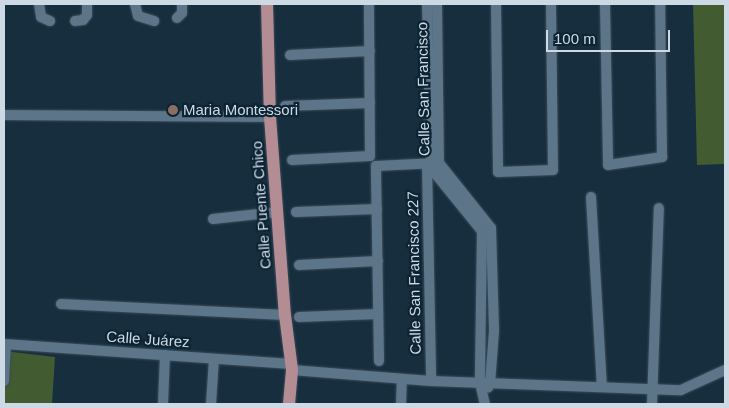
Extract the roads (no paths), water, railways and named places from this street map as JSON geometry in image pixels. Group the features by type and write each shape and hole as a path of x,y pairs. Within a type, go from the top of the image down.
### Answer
{"main road":[{"name":"Calle Puente Chico","path":"267,4 270,117 285,315 291,367 289,404"}],"street":[{"path":"39,4 41,17 50,21"},
{"path":"75,21 83,20 87,15 87,4"},
{"path":"135,4 138,16 154,20"},
{"path":"177,18 182,13 182,4"},
{"path":"292,160 370,156 370,4"},
{"name":"Calle San Francisco","path":"427,4 432,164 434,172 486,227"},
{"name":"Calle San Francisco","path":"432,164 437,4"},
{"path":"496,4 498,172 553,170 551,4"},
{"path":"605,4 608,164 662,156 660,4"},
{"path":"290,55 370,51"},
{"path":"285,106 370,103"},
{"path":"4,115 270,117"},
{"path":"379,361 376,166 432,164"},
{"name":"Calle San Francisco 227","path":"431,381 432,164"},
{"path":"591,197 602,387"},
{"path":"652,404 659,208"},
{"path":"296,212 377,209"},
{"path":"213,219 277,212"},
{"path":"485,387 494,331 494,280 486,227"},
{"path":"485,404 482,280 486,227"},
{"path":"299,265 378,261"},
{"path":"482,280 494,280"},
{"path":"61,304 285,315"},
{"path":"299,318 378,314"},
{"path":"482,332 494,331"},
{"path":"4,381 5,344"},
{"name":"Calle Juárez","path":"5,344 214,359 485,387 602,387 681,390 725,370"},
{"path":"163,404 165,355"},
{"path":"211,404 214,359"},
{"path":"401,404 402,379"}],"place":[{"name":"Maria Montessori","path":"173,110"}]}
